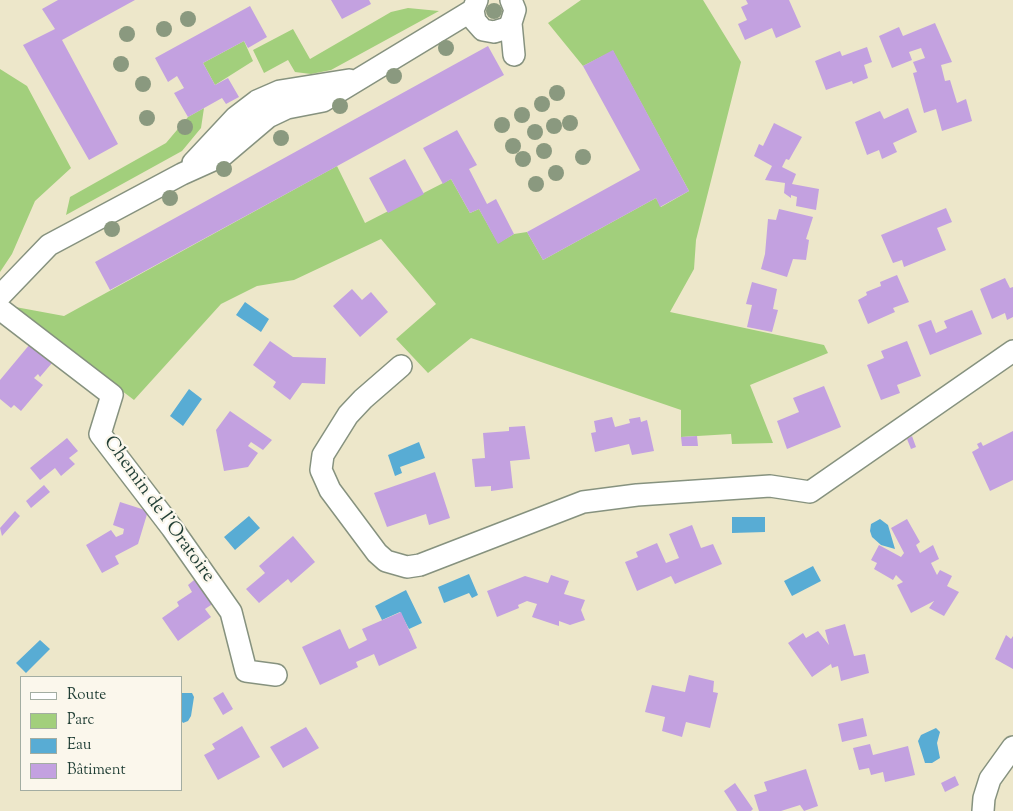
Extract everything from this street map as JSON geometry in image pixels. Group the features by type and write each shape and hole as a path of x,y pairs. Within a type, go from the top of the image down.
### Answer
{"street":[{"path":"0,296 49,245 182,174 211,146 236,117 257,101 280,91 358,78 428,38 497,12"},
{"name":"Chemin de l'Oratoire","path":"0,309 112,395 100,434 172,528 231,612 246,671 276,674"},
{"path":"401,366 363,398 348,415 323,456 321,470 330,490 377,553 386,561 407,567 420,565 583,502 637,495 770,486 810,492 1013,351"},
{"path":"984,811 984,798 990,779 1013,747"}],"green space":[{"path":"581,0 703,0 741,62 696,240 694,269 670,312 824,345 828,353 750,385 773,443 732,444 731,434 681,437 681,410 471,338 428,373 396,339 436,304 381,239 294,280 257,286 221,304 134,400 10,306 64,316 337,166 365,223 451,179 470,213 479,209 498,243 514,234 527,232 543,260 656,198 661,207 689,191 613,51 583,66 548,23"},
{"path":"408,8 439,11 331,70 311,74 295,72 288,60 264,73 253,50 293,29 310,59 391,12"},
{"path":"244,41 253,61 215,85 203,63"},
{"path":"0,69 27,86 71,168 35,201 12,254 0,272"},
{"path":"204,108 201,128 182,151 66,215 70,197 166,143 188,117"}],"water":[{"path":"245,302 269,319 261,332 236,315"},
{"path":"189,389 202,399 183,426 170,416"},
{"path":"419,442 425,458 400,467 402,473 395,476 388,455"},
{"path":"249,516 260,528 235,550 224,537"},
{"path":"732,517 765,517 765,532 732,533"},
{"path":"880,519 888,525 895,549 881,545 872,537 870,531 871,524"},
{"path":"813,566 821,581 792,596 784,581"},
{"path":"469,574 478,595 472,598 469,593 444,603 438,587"},
{"path":"406,590 422,623 409,629 400,612 382,620 375,606"},
{"path":"40,640 50,649 26,673 16,663"},
{"path":"182,693 192,693 194,697 191,716 188,721 183,723"},
{"path":"936,728 940,732 937,743 940,758 932,763 925,763 918,741 921,735"}],"building":[{"path":"58,0 135,0 62,40 118,144 89,160 23,45 55,29 42,9"},
{"path":"331,0 369,0 371,4 342,19"},
{"path":"746,0 789,0 801,27 776,38 772,28 745,40 738,24 747,20 741,7 748,4"},
{"path":"250,6 267,37 248,48 244,41 203,63 215,85 228,78 239,97 226,104 222,98 188,117 174,93 184,88 177,76 168,82 155,58"},
{"path":"935,23 952,62 941,65 945,81 950,80 957,103 966,99 972,121 942,131 936,109 924,113 913,73 917,72 913,62 925,58 921,48 909,52 912,60 892,68 879,36 899,27 903,36"},
{"path":"488,46 504,75 110,290 95,262"},
{"path":"867,47 872,62 864,65 868,78 853,84 852,81 826,90 815,61 840,51 842,56"},
{"path":"613,50 689,191 660,207 656,198 543,260 527,232 640,170 583,66"},
{"path":"908,108 917,132 893,143 897,152 882,159 879,150 867,155 855,122 880,111 884,119"},
{"path":"774,123 802,137 789,160 786,159 782,167 796,174 792,184 819,189 816,210 796,206 797,197 791,195 791,198 784,193 785,183 765,180 772,166 754,156 759,144 763,146"},
{"path":"457,130 477,165 469,169 487,204 496,199 514,234 498,244 479,209 470,213 451,179 443,184 423,148"},
{"path":"405,159 424,194 388,213 369,178"},
{"path":"946,208 952,222 937,228 946,250 904,267 902,260 893,263 881,235"},
{"path":"779,209 813,217 806,239 809,240 806,260 793,259 787,277 761,269 765,254 768,219 776,220"},
{"path":"897,275 909,302 893,308 895,312 868,324 858,300 867,295 866,292 881,286 880,282"},
{"path":"1005,278 1010,288 1013,287 1013,317 1007,320 1005,313 992,319 980,289"},
{"path":"752,282 777,289 773,309 778,310 772,332 747,327 752,305 746,304"},
{"path":"352,289 362,300 371,292 388,312 360,337 333,306"},
{"path":"972,310 982,334 930,355 918,325 931,320 936,333 947,328 944,321"},
{"path":"270,341 293,357 326,358 325,384 302,383 290,400 273,387 276,382 253,365"},
{"path":"907,341 921,376 897,385 900,393 881,400 867,365 884,358 881,351"},
{"path":"30,344 52,363 40,377 38,374 34,378 43,385 21,411 14,405 11,408 0,399 0,380"},
{"path":"824,386 841,427 787,449 777,421 799,412 793,398"},
{"path":"230,411 272,440 263,450 251,442 248,446 258,453 248,467 224,471 216,430"},
{"path":"612,417 615,427 630,423 629,419 640,417 641,422 647,420 654,451 632,455 629,444 595,452 591,433 596,432 594,421"},
{"path":"525,426 530,459 510,461 513,488 491,491 491,486 475,487 472,459 485,458 483,433 509,431 509,427"},
{"path":"1013,431 1013,480 990,491 972,452 979,448 977,444 981,442 983,446"},
{"path":"697,436 698,446 682,446 681,437"},
{"path":"912,436 916,447 911,449 907,439"},
{"path":"67,438 78,451 69,458 75,464 61,476 55,468 40,480 30,468"},
{"path":"435,472 450,518 429,525 426,514 387,527 374,493"},
{"path":"44,485 50,492 31,508 26,501"},
{"path":"120,502 148,511 138,544 115,556 119,564 102,573 86,545 111,530 116,537 123,534 124,529 113,525"},
{"path":"15,511 20,516 2,536 0,528"},
{"path":"907,519 920,542 916,545 920,553 933,545 939,559 931,563 937,575 940,570 952,576 947,586 959,592 944,616 929,608 934,601 911,613 897,585 903,582 896,575 893,580 874,569 877,563 871,560 879,545 901,557 904,553 891,528"},
{"path":"692,525 701,548 713,544 722,564 675,584 671,576 637,591 625,562 638,557 636,552 657,543 666,563 679,558 669,534"},
{"path":"293,536 315,562 291,583 288,579 259,603 246,589 265,573 259,566"},
{"path":"551,575 569,581 564,594 585,600 581,610 585,620 570,625 559,621 559,626 532,617 537,604 527,601 518,605 519,608 497,617 487,591 525,576 548,583"},
{"path":"199,576 217,601 205,609 211,617 178,641 162,618 179,606 177,602 192,592 188,585"},
{"path":"401,612 417,648 379,666 374,654 356,662 358,667 320,685 302,647 340,629 349,649 367,640 362,629"},
{"path":"845,624 854,656 865,654 869,673 841,681 838,666 832,668 831,664 812,677 788,643 803,633 806,638 818,631 829,645 825,630"},
{"path":"1006,635 1011,639 1013,636 1013,669 995,659"},
{"path":"689,675 714,681 713,692 718,693 710,728 686,722 682,737 662,731 665,717 645,712 652,685 685,692"},
{"path":"223,692 233,709 223,715 213,698"},
{"path":"863,718 867,736 842,742 838,724"},
{"path":"242,726 260,757 218,780 204,755 215,749 212,744"},
{"path":"306,727 319,748 283,768 270,747"},
{"path":"870,744 873,755 908,746 915,775 885,782 883,772 871,775 869,768 859,770 853,748"},
{"path":"806,769 818,806 804,811 800,805 781,811 759,811 754,795 767,791 764,782"},
{"path":"955,776 959,785 945,792 941,783"},
{"path":"735,783 753,809 751,811 737,811 724,791"}]}
